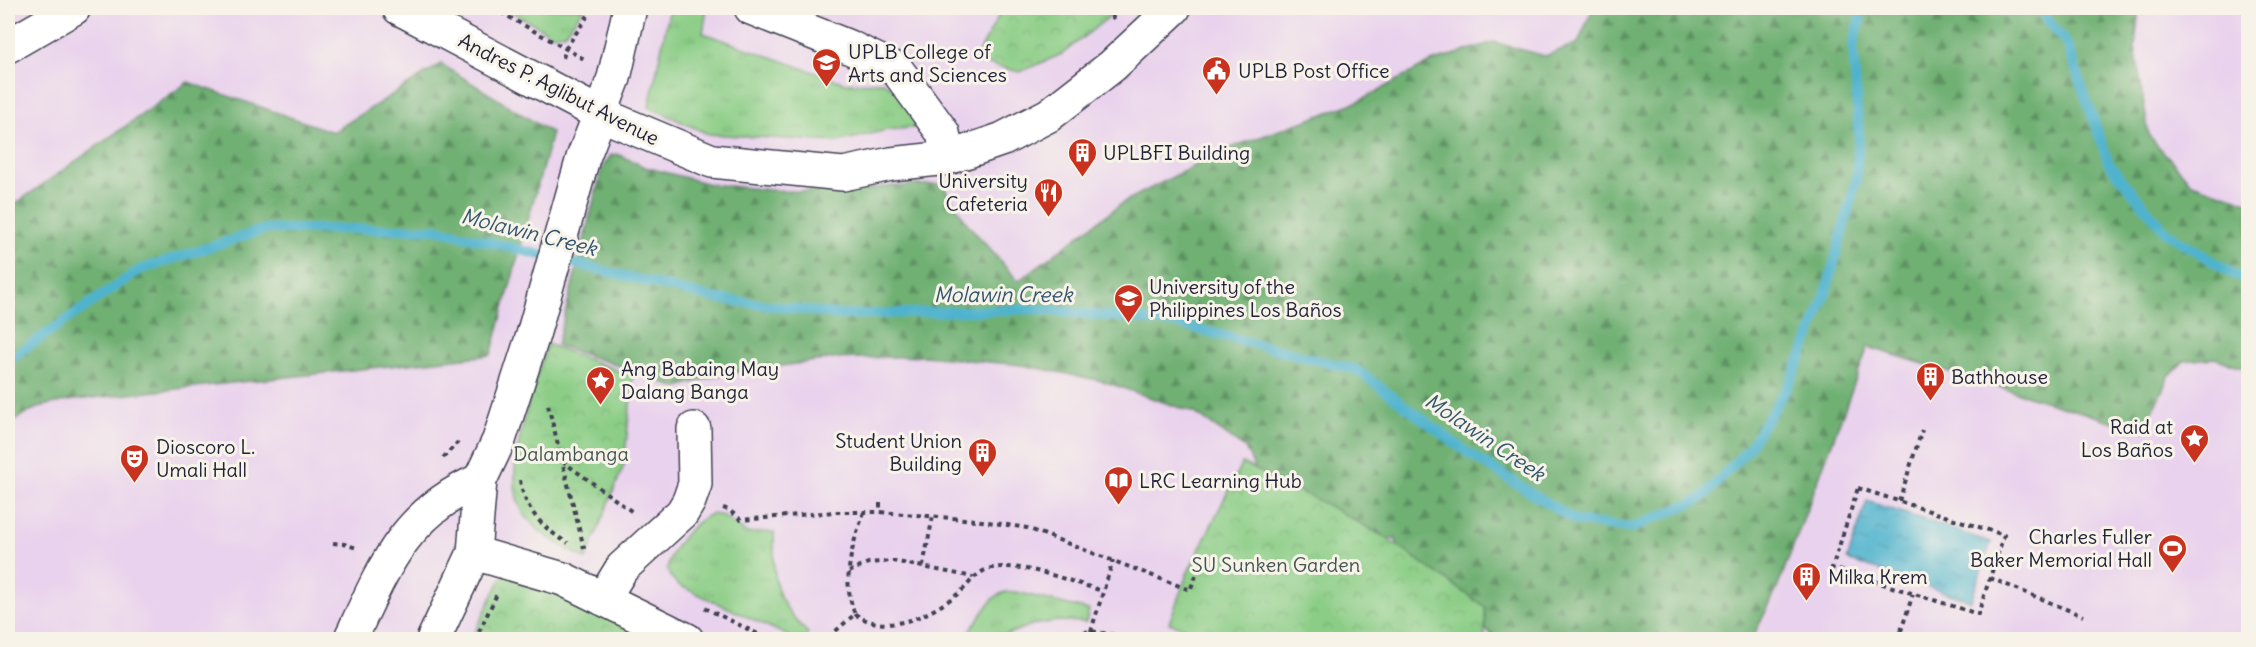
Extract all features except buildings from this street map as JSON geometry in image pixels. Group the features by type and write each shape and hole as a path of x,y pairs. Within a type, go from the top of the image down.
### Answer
{"street":[{"name":"Andres P. Aglibut Avenue","path":"399,8 600,114 712,161 843,174 891,164 948,158 1003,139 1049,115 1112,66 1174,8"},
{"path":"433,639 474,553 480,480 499,440 534,336 583,158 614,78 630,8"},
{"path":"751,8 849,47 897,70 943,133 948,158"},
{"path":"8,46 67,10"},
{"path":"598,597 622,568 682,513 689,501 695,484 694,429"},
{"path":"350,639 388,561 403,537 425,515 446,499 480,480"},
{"path":"474,553 563,579 687,639"}],"path":[{"path":"493,8 566,48 614,78"},
{"path":"551,90 566,48 593,8"},
{"path":"546,398 584,551 598,597"},
{"path":"1899,501 1922,430"},
{"path":"562,461 648,521 670,524 715,507 729,510 741,520 834,512 880,512 975,520 1027,528 1190,590 1204,557"},
{"path":"520,473 520,483 531,513 547,530 584,551 622,568"},
{"path":"1858,488 2004,535 1990,578 1978,614 1832,568 1858,488"},
{"path":"880,503 880,512"},
{"path":"864,512 854,539 849,572 850,603 855,614 865,622 892,625 910,620 945,603 962,590 973,577 987,569 1003,566 1029,570 1103,591"},
{"path":"975,512 975,520"},
{"path":"923,566 933,516"},
{"path":"333,543 344,544"},
{"path":"1087,639 1113,560"},
{"path":"849,572 868,563 893,561 973,577"},
{"path":"1990,578 2083,616"},
{"path":"1898,639 1913,594"},
{"path":"829,639 833,631 829,637 837,629 855,614"},
{"path":"1030,639 1091,631 1146,639"},
{"path":"8,637 16,639"}],"shaded area":[{"name":"University of the Philippines Los Baños","path":"8,8 2248,8 2248,639 8,639"}],"green space":[{"path":"505,8 584,8 565,33 553,35"},
{"path":"670,8 707,9 703,33 845,83 884,82 906,100 920,127 887,130 837,142 708,134 649,107"},
{"path":"1003,8 1120,8 1062,54 1020,72 974,61"},
{"path":"1593,8 2139,8 2135,47 2149,136 2192,183 2248,202 2248,369 2214,358 2184,361 2169,376 2143,431 1868,347 1777,589 1752,639 1491,639 1491,634 1466,608 1416,589 1395,538 1320,544 1272,508 1246,449 1195,413 1102,381 1022,365 924,356 830,359 718,375 676,388 557,345 602,168 611,155 617,154 645,167 710,184 782,191 844,192 893,186 942,184 967,223 1018,281 1124,202 1225,150 1359,101 1431,62 1494,42 1545,56 1578,43"},
{"path":"441,64 552,133 491,355 75,400 30,411 8,428 8,209 188,82 333,132"},
{"name":"Dalambanga","path":"547,344 633,376 624,465 586,559 550,539 534,526 521,509 516,492 517,451 528,404"},
{"name":"SU Sunken Garden","path":"1242,463 1329,506 1383,536 1485,607 1485,639 1218,640 1169,623 1187,574"},
{"path":"711,514 721,515 747,533 774,532 777,587 787,609 808,633 805,639 795,639 678,585 670,576 667,569 677,545 697,523"},
{"path":"507,573 680,640 471,640 500,580"},
{"path":"1005,592 1016,592 1089,610 1086,622 1057,621 1032,625 994,639 964,639 992,600"}],"water":[{"path":"1867,501 1991,542 1971,601 1847,560"}],"waterway":[{"name":"Molawin Creek","path":"8,360 139,270 265,229 437,229 713,298 841,315 1038,309 1174,323 1357,370 1468,453 1576,521 1631,528 1701,499 1748,449 1788,386 1809,339 1826,292 1856,181 1859,136 1853,45 1863,8"},
{"name":"Molawin Creek","path":"2038,8 2067,44 2109,164 2167,233 2235,275 2248,279"}],"place":[{"name":"UPLB College of Arts and Sciences","path":"827,88"},
{"name":"UPLB Post Office","path":"1217,96"},
{"name":"UPLBFI Building","path":"1082,178"},
{"name":"University Cafeteria","path":"1049,218"},
{"name":"University of the Philippines Los Baños","path":"1128,324"},
{"name":"Bathhouse","path":"1930,402"},
{"name":"Ang Babaing May Dalang Banga","path":"600,406"},
{"name":"Raid at Los Baños","path":"2194,464"},
{"name":"Student Union Building","path":"983,478"},
{"name":"Dioscoro L. Umali Hall","path":"135,484"},
{"name":"LRC Learning Hub","path":"1118,506"},
{"name":"Charles Fuller Baker Memorial Hall","path":"2173,574"},
{"name":"Milka Krem","path":"1807,602"}]}
